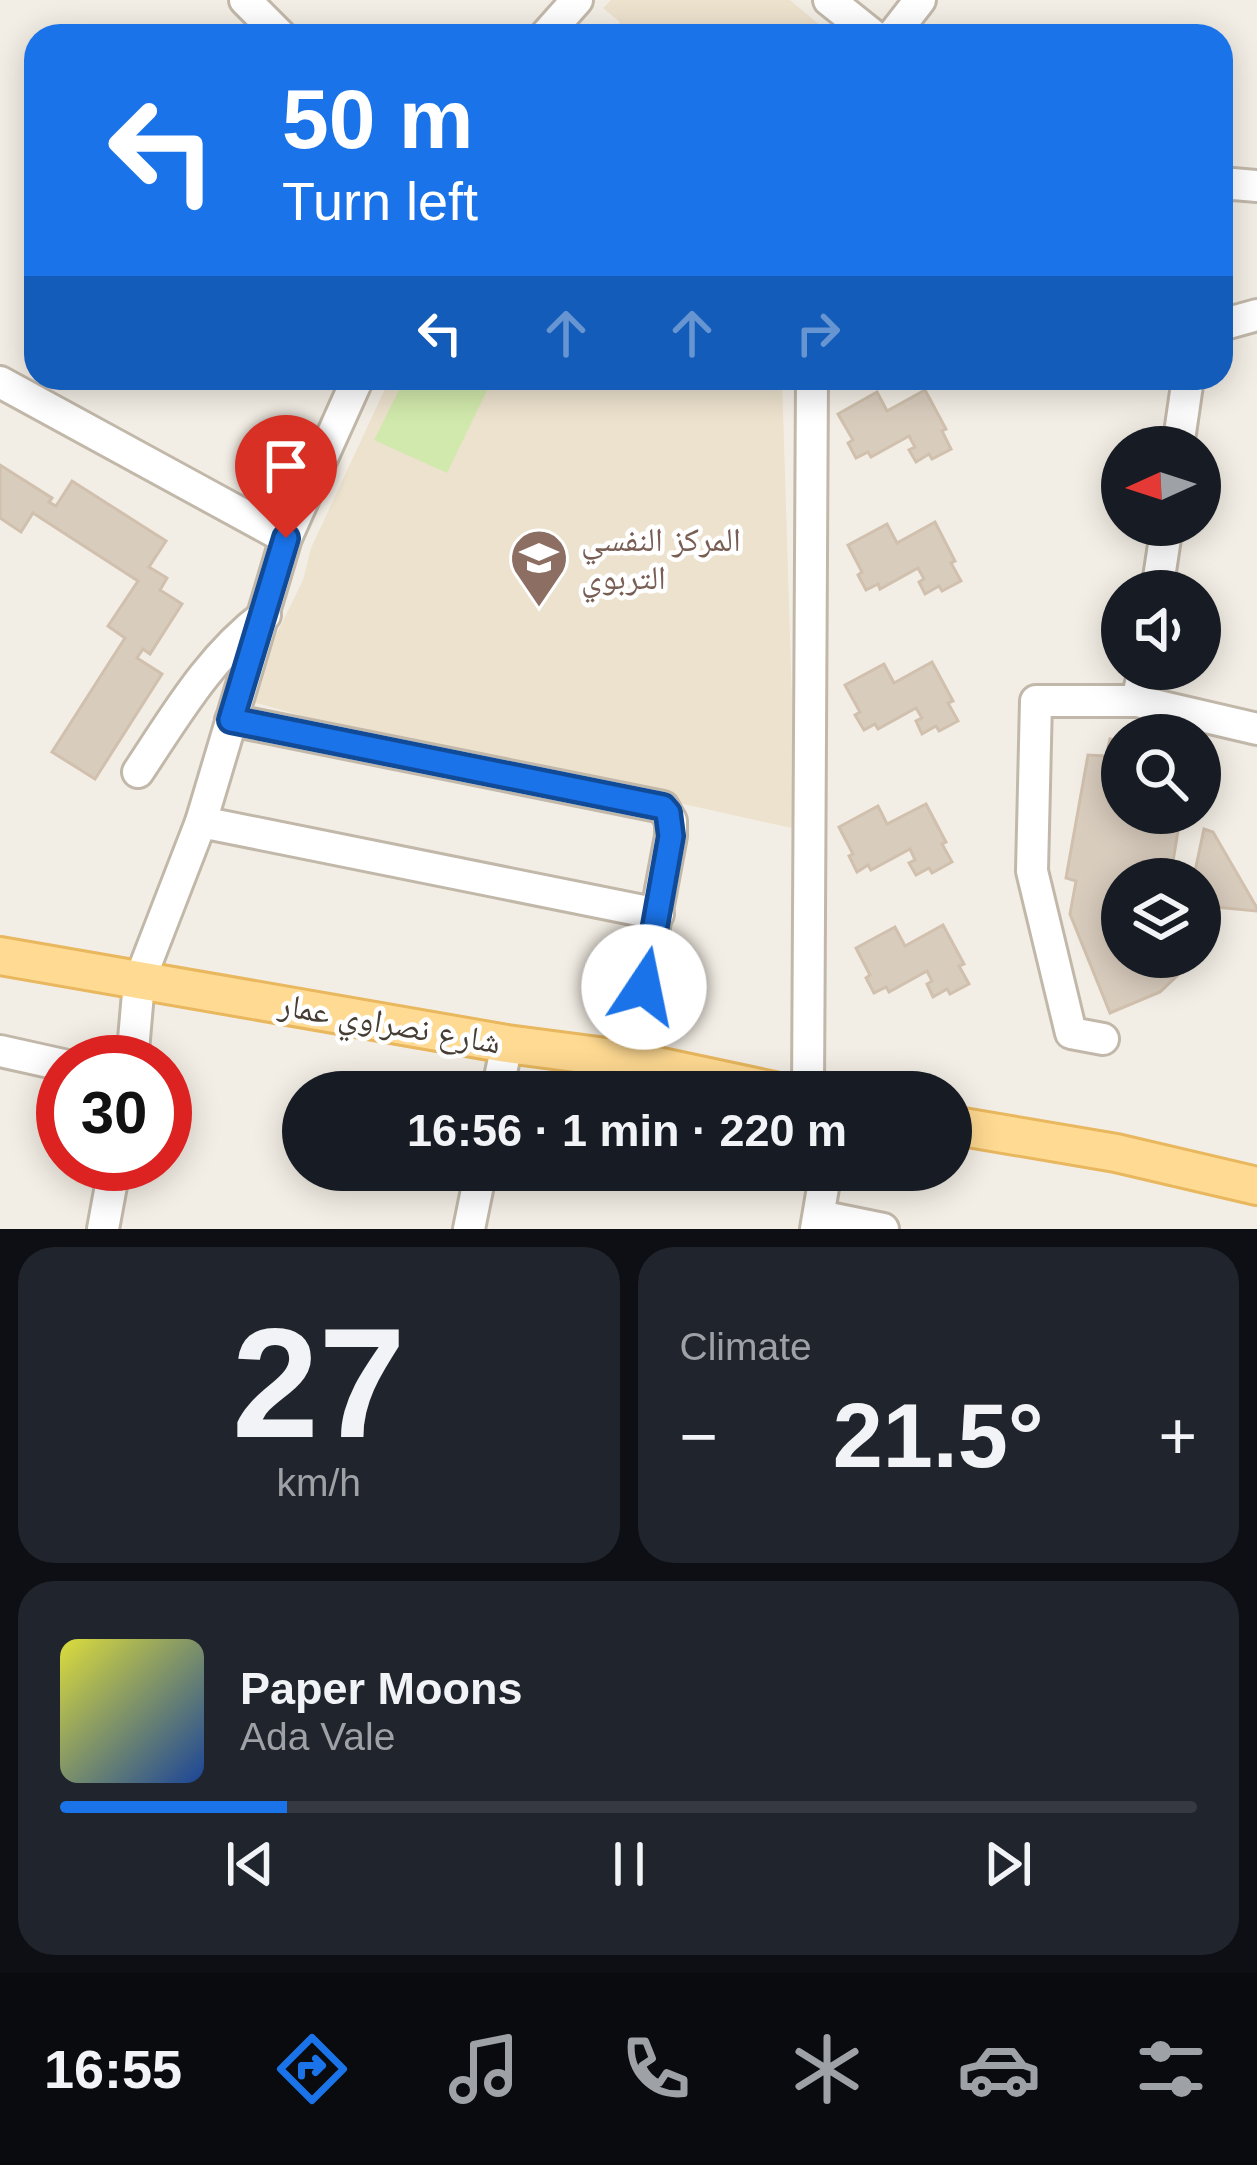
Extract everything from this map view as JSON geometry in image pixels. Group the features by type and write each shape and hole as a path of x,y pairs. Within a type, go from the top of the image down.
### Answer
{"main road":[{"name":"شارع نصراوي عمار","path":"0,956 681,1071"},
{"path":"972,1129 1116,1153 1257,1186"}],"street":[{"path":"245,0 268,24"},
{"path":"556,24 577,0"},
{"path":"830,0 859,24"},
{"path":"901,24 920,0"},
{"path":"0,382 286,538"},
{"path":"134,1035 139,982 201,822 286,538 353,390"},
{"path":"808,1071 812,390"},
{"path":"1181,426 1186,390"},
{"path":"138,772 201,677 265,615"},
{"path":"1137,701 1139,690"},
{"path":"1103,1039 1071,1033 1032,872 1036,701 1137,701 1257,729"},
{"path":"231,720 663,807 671,836 629,1060"},
{"path":"201,822 658,914"},
{"path":"501,1071 507,1044"},
{"path":"0,1051 36,1058"},
{"path":"103,1229 110,1191"},
{"path":"469,1229 477,1191"},
{"path":"823,1191 818,1222 883,1229"}],"shaded area":[{"path":"611,0 790,0 819,24 618,24 603,8"},
{"name":"المركز النفسي التربوي","path":"384,390 782,390 796,829 355,731 250,701 303,580 311,548"}],"green space":[{"path":"399,390 487,390 447,473 374,440"}],"building":[{"path":"925,390 951,449 916,462 909,450 915,447 909,436 871,457 868,452 856,458 848,443 853,440 838,414 877,392 887,411"},
{"path":"0,465 52,498 49,502 56,506 72,481 166,541 149,567 167,578 160,590 182,604 150,654 143,649 137,658 162,674 95,779 52,752 125,638 108,626 138,581 33,513 21,532 0,518"},
{"path":"935,522 961,581 925,594 918,568 880,589 878,584 866,590 848,545 887,524 897,543"},
{"path":"932,662 958,721 922,734 916,708 878,729 875,724 864,730 845,685 884,664 894,683"},
{"path":"1088,755 1101,756 1101,834 1178,834 1174,858 1101,858 1101,978 1175,978 1160,992 1110,1013 1070,914 1076,881 1066,878"},
{"path":"926,804 952,862 916,875 909,863 915,860 910,849 871,870 868,865 857,872 839,827 878,806 887,824"},
{"path":"1203,834 1214,834 1257,911 1221,908 1221,858 1198,858"},
{"path":"943,925 969,984 933,997 927,971 889,992 886,987 874,993 856,948 895,927 905,946"}],"place":[{"name":"المركز النفسي التربوي","path":"539,609"}],"route":[{"path":"286,538 231,720 663,807 671,821 671,836 644,987"}]}
